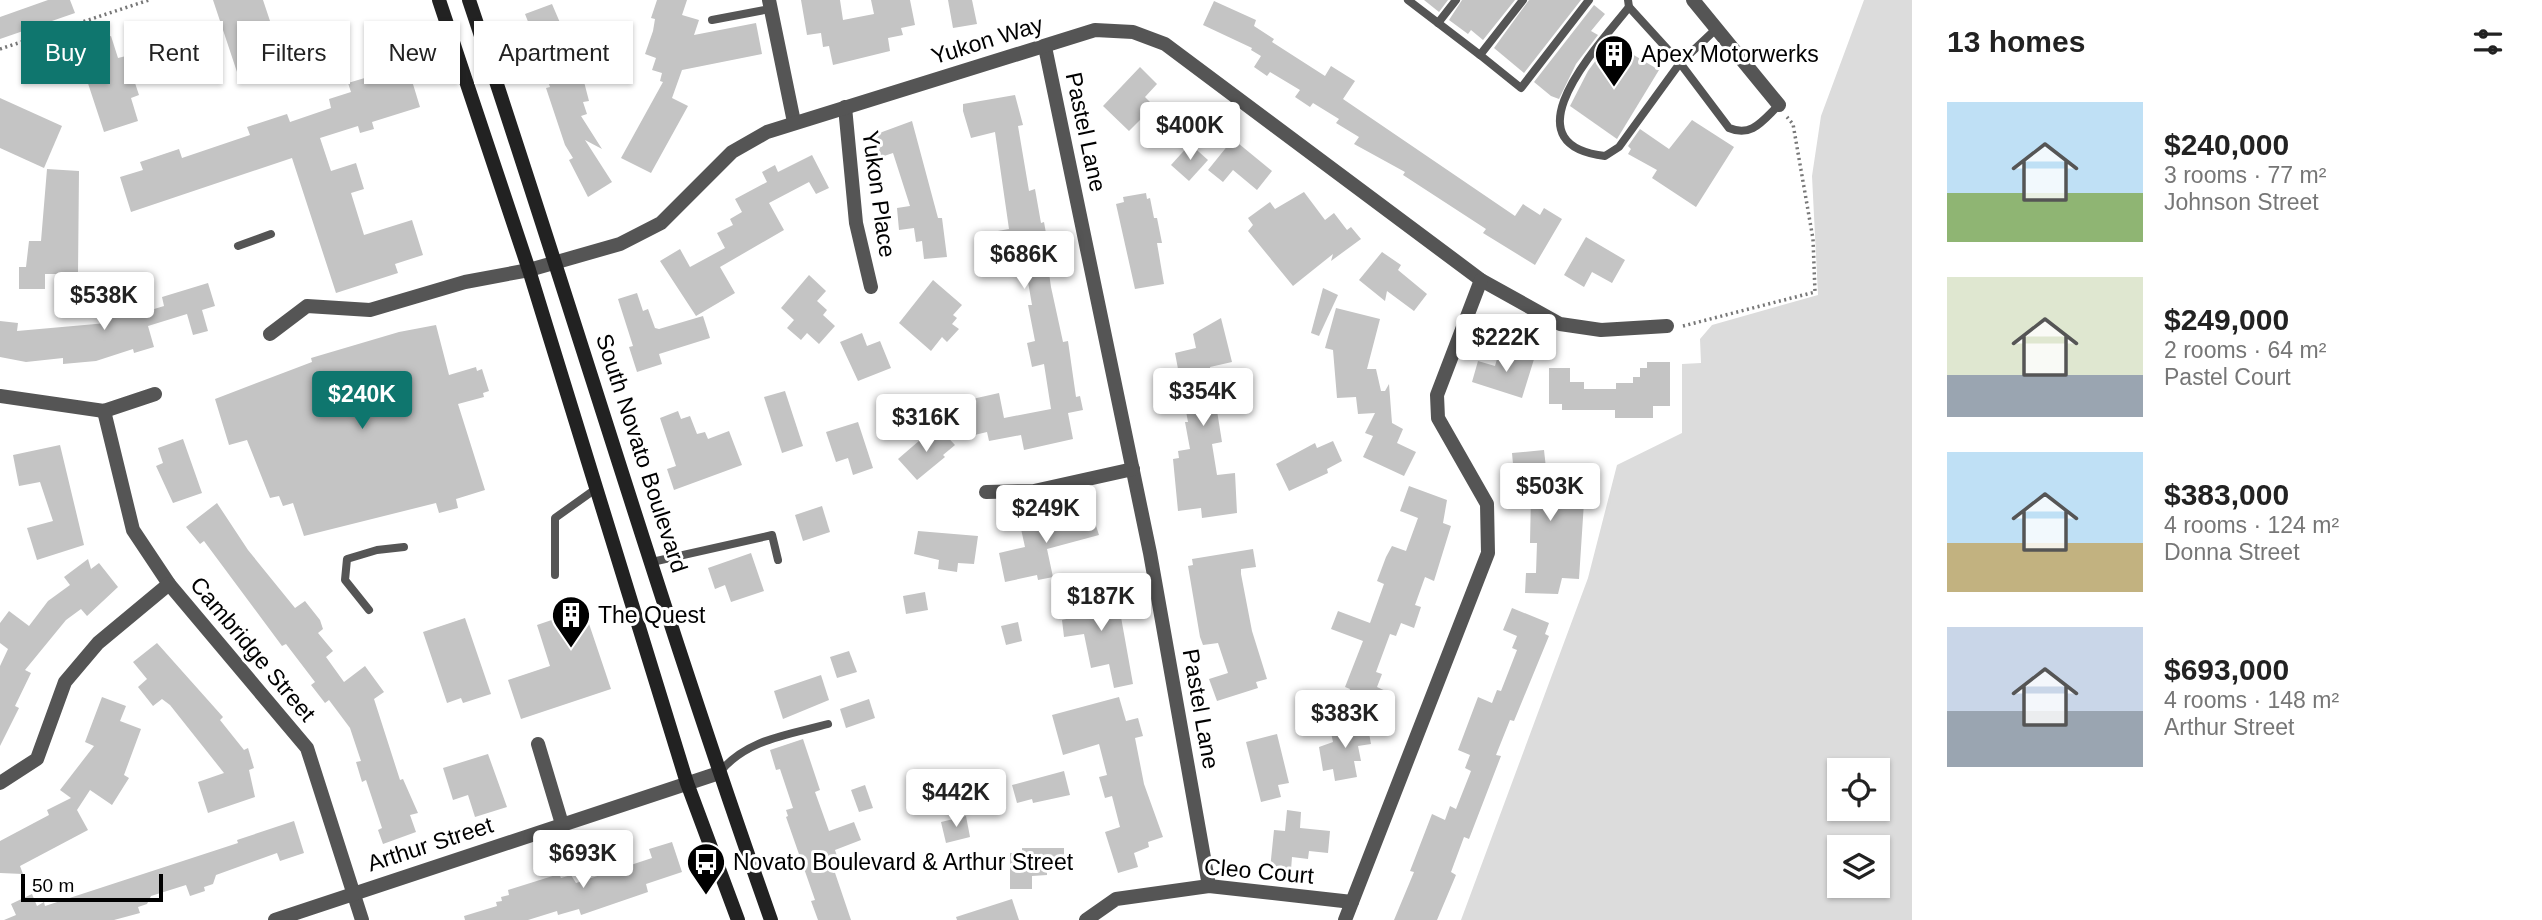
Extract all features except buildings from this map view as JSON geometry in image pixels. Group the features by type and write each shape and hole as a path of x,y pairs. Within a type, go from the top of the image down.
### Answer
{"main road":[{"path":"439,0 529,271 687,783 738,920"},
{"name":"South Novato Boulevard","path":"469,0 557,261 719,772 771,920"}],"street":[{"path":"1693,0 1779,105"},
{"path":"770,5 794,122"},
{"name":"Yukon Way","path":"270,334 307,306 370,310 466,282 529,271 621,244 661,223 732,152 767,132 1094,30 1133,32 1165,44 1481,280 1560,324 1601,330 1667,326"},
{"name":"Pastel Lane","path":"1045,47 1133,469 1209,886"},
{"name":"Yukon Place","path":"845,107 856,223 871,287"},
{"path":"1345,920 1488,553 1487,505 1438,418 1437,395 1481,280"},
{"path":"0,396 104,411 155,394"},
{"name":"Cambridge Street","path":"104,411 133,530 169,584 307,748 362,920"},
{"path":"986,492 1034,491 1133,469"},
{"path":"0,783 37,759 65,682 81,662 98,643 169,584"},
{"path":"537,744 562,824"},
{"name":"Arthur Street","path":"275,920 719,772"},
{"name":"Cleo Court","path":"1086,920 1116,899 1209,886 1352,902"}],"lane":[{"path":"1409,0 1521,88 1589,0"},
{"path":"1438,23 1456,0"},
{"path":"1480,55 1523,0"},
{"path":"1716,29 1680,63 1619,146 1605,156 1588,154 1572,144 1560,129 1558,112 1583,66 1628,4 1680,63 1728,128 1739,133 1753,130 1779,105"},
{"path":"712,20 770,5"},
{"path":"238,246 271,234"},
{"path":"555,575 555,518 597,488"},
{"path":"652,562 772,535 778,560"},
{"path":"369,610 345,580 347,559 376,550 404,547"},
{"path":"719,772 732,757 748,746 828,724"}],"path":[{"path":"0,49 149,0"},
{"path":"1667,326 1699,323 1815,292 1813,239 1793,124 1779,105"}],"shaded area":[{"path":"1864,0 1912,0 1912,920 1461,920 1588,578 1617,465 1682,433 1682,364 1701,363 1700,339 1712,325 1818,295 1812,176 1821,116"}],"place":[{"name":"Apex Motorwerks","path":"1614,88"},
{"name":"The Quest","path":"571,649"},
{"name":"Novato Boulevard & Arthur Street","path":"706,896"}]}
